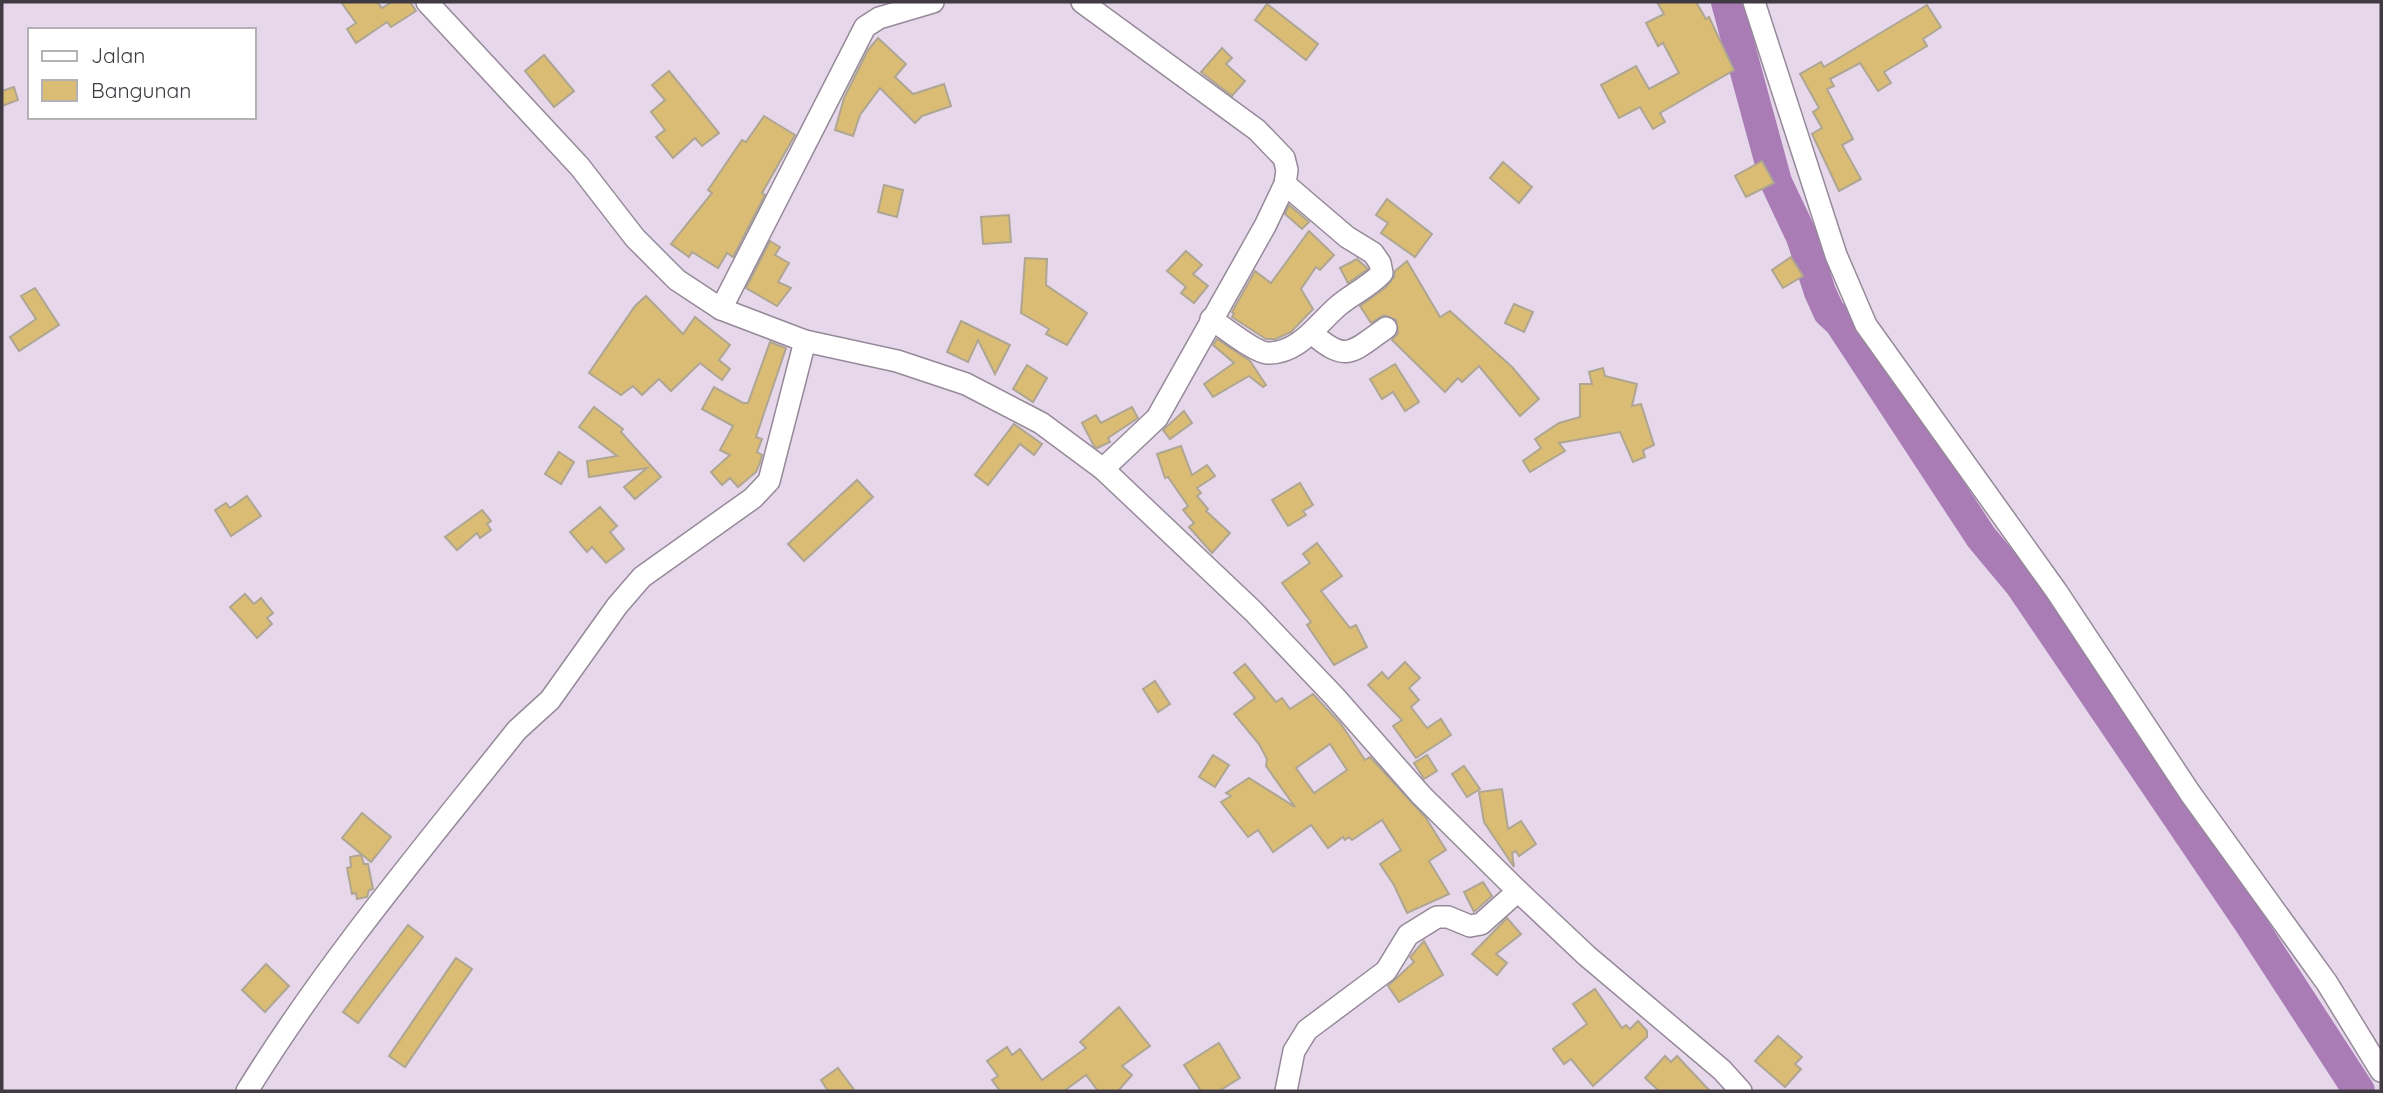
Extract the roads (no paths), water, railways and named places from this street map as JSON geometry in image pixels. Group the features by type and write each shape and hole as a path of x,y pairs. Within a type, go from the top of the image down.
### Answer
{"street":[{"path":"428,2 580,167 635,238 677,280 721,309 805,341 897,361 966,384 1041,423 1103,468 1253,611 1422,794 1518,891 1587,956 1722,1070 1741,1091"},
{"path":"721,309 810,130 865,27 879,18 933,2"},
{"path":"1082,2 1257,130 1284,158 1287,170 1285,184 1228,295 1211,319 1157,418 1103,468"},
{"path":"1754,2 1836,256 1866,325 2057,592 2190,793 2327,983 2381,1071"},
{"path":"1211,319 1266,353 1289,347 1313,334 1336,307 1382,274 1380,263 1373,253 1347,237 1285,184"},
{"path":"1313,334 1332,351 1340,353 1353,350 1386,328"},
{"path":"247,1091 292,1018 346,944 517,730 550,700 617,606 642,577 753,498 769,481 805,341"},
{"path":"1286,1091 1294,1051 1307,1030 1386,971 1408,935 1437,917 1448,916 1470,926 1481,924 1518,891"}],"waterway":[{"path":"1727,2 1776,182 1802,237 1829,312 1840,322 1981,537 2021,585 2250,923 2359,1091"}]}
